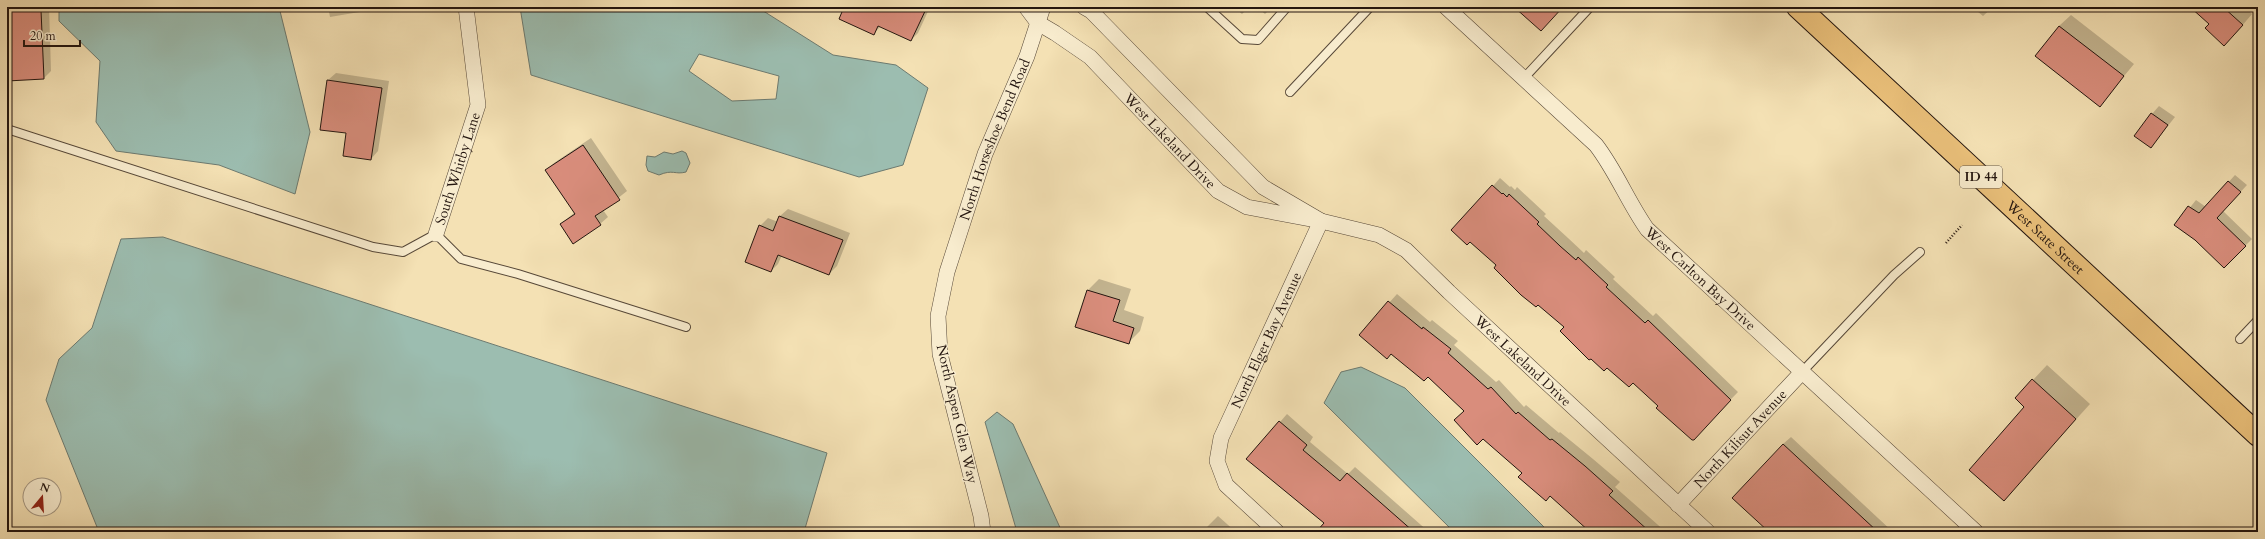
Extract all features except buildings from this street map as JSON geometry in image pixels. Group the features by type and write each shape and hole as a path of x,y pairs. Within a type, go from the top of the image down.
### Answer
{"main road":[{"name":"West State Street","path":"1798,7 2258,435"}],"street":[{"name":"South Whitby Lane","path":"436,234 478,105 466,7"},
{"path":"1026,7 1038,23"},
{"name":"North Horseshoe Bend Road","path":"947,272 985,154 1027,56 1043,7"},
{"name":"West Lakeland Drive","path":"1084,7 1091,11 1263,187 1320,221"},
{"name":"West Carlton Bay Drive","path":"1446,7 1596,145 1608,162 1634,210 1647,229 1976,532"},
{"name":"West Lakeland Drive","path":"1038,23 1055,32 1090,58 1218,191 1247,207 1320,221 1379,235 1406,250 1449,292 1708,532"},
{"name":"North Elger Bay Avenue","path":"1277,532 1226,485 1217,461 1221,438 1320,221"},
{"name":"North Aspen Glen Way","path":"947,272 938,316 940,354 981,516 983,532"},
{"name":"North Kilisut Avenue","path":"1678,505 1802,372"}],"lane":[{"path":"1207,7 1242,39 1258,40 1287,7"},
{"path":"1290,92 1370,7"},
{"path":"1524,78 1590,7"},
{"path":"7,129 373,247 403,252 436,234 461,259 518,274 686,327"},
{"path":"1802,372 1894,275 1920,252"},
{"path":"2240,339 2258,320"}],"path":[{"path":"1946,243 1962,225"}],"shaded area":[{"path":"59,7 279,7 310,132 295,194 219,165 116,151 96,122 100,61 59,21"},
{"path":"520,7 757,7 833,55 896,65 928,88 903,165 859,177 531,75","holes":["699,54 779,76 776,99 732,101 689,71"]},
{"path":"682,151 686,153 690,163 686,172 668,172 659,175 648,171 646,165 647,156 655,157 664,152 673,154"},
{"path":"163,237 827,453 804,532 99,532 46,400 59,359 92,328 121,239"},
{"path":"1361,367 1405,388 1549,532 1454,532 1324,403 1341,372"},
{"path":"997,412 1013,424 1062,532 1017,532 985,422"}]}
